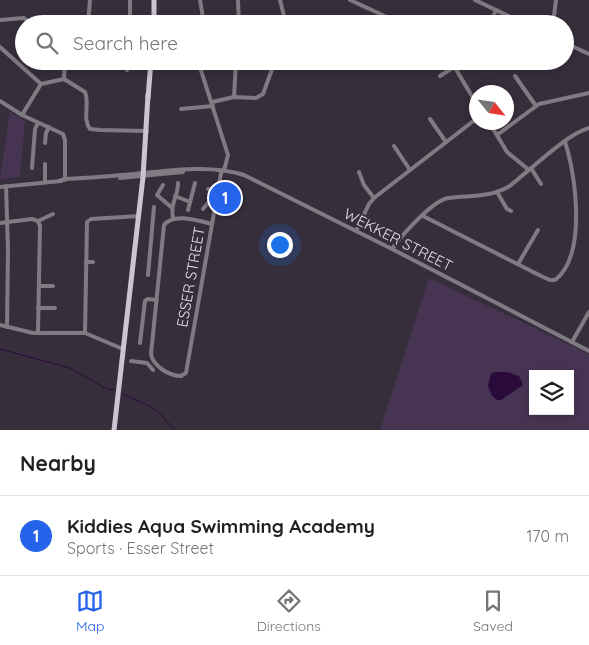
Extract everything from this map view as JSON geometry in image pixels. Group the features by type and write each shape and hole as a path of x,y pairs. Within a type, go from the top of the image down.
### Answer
{"main road":[{"path":"154,0 154,15"},
{"path":"115,430 142,175 150,70"}],"street":[{"path":"89,15 90,0"},
{"path":"130,0 130,15"},
{"path":"200,0 202,15"},
{"path":"238,0 239,15"},
{"path":"280,0 284,15"},
{"path":"350,0 382,15"},
{"path":"475,0 506,15"},
{"path":"554,15 556,0"},
{"path":"494,15 496,10"},
{"path":"0,20 15,19"},
{"path":"0,47 15,61"},
{"path":"574,47 589,54"},
{"path":"25,70 41,84"},
{"path":"64,70 64,78"},
{"name":"ESSER STREET","path":"152,360 171,375 181,376 186,373 221,172 224,170 228,152 201,70"},
{"path":"234,97 236,70"},
{"path":"181,109 212,104 234,97 256,98 261,96 271,70"},
{"path":"440,76 446,70"},
{"path":"457,70 469,90"},
{"path":"515,76 536,106"},
{"path":"22,115 41,84 64,78 85,92 87,98 87,125 90,129 146,131"},
{"path":"497,136 542,103 589,93"},
{"path":"0,101 22,115 61,132 64,138 65,180"},
{"path":"430,119 446,142"},
{"path":"32,168 35,128 38,123"},
{"path":"356,231 369,204 374,198 469,124"},
{"path":"45,143 46,132 49,127"},
{"path":"392,249 402,234 443,200 480,196 497,192 510,186 565,142 589,128"},
{"path":"494,130 507,152 530,169 541,184"},
{"path":"423,216 552,280 556,278 561,273 570,256 576,232 572,171 565,142"},
{"path":"394,146 410,170"},
{"path":"45,164 45,182"},
{"name":"WEKKER STREET","path":"0,187 190,170 224,170 244,175 589,351"},
{"path":"359,172 364,185 374,198"},
{"path":"173,219 171,207 178,183"},
{"path":"188,210 195,183"},
{"path":"162,185 157,195 171,207"},
{"path":"6,186 8,250 7,327"},
{"path":"0,187 6,205"},
{"path":"208,189 218,189"},
{"path":"497,192 506,209 511,211"},
{"path":"175,196 190,202"},
{"path":"203,208 208,203 215,205"},
{"path":"148,275 154,207"},
{"path":"0,223 34,219 38,221 53,214"},
{"path":"85,333 86,224 89,220 137,216"},
{"path":"149,364 152,360 151,354 163,233 166,223 180,218 212,224"},
{"path":"38,221 40,226 38,332"},
{"path":"518,264 538,230"},
{"path":"152,232 163,233"},
{"path":"86,262 94,262"},
{"path":"39,286 53,286"},
{"path":"140,343 145,301 147,299 157,300"},
{"path":"38,308 55,308"},
{"path":"572,342 589,312"},
{"path":"0,324 28,332 85,333 124,349"},
{"path":"131,361 149,364 153,370"}],"shaded area":[{"path":"10,112 25,121 20,177 0,179"},
{"path":"429,278 589,354 589,430 380,430"},
{"path":"507,372 519,376 523,385 501,400 497,400 492,396 488,386 491,374"}],"waterway":[{"path":"0,349 70,368 107,389 115,390"},
{"path":"121,393 151,407 175,430"}],"place":[{"name":"Kiddies Aqua Swimming Academy","path":"225,198"}]}
